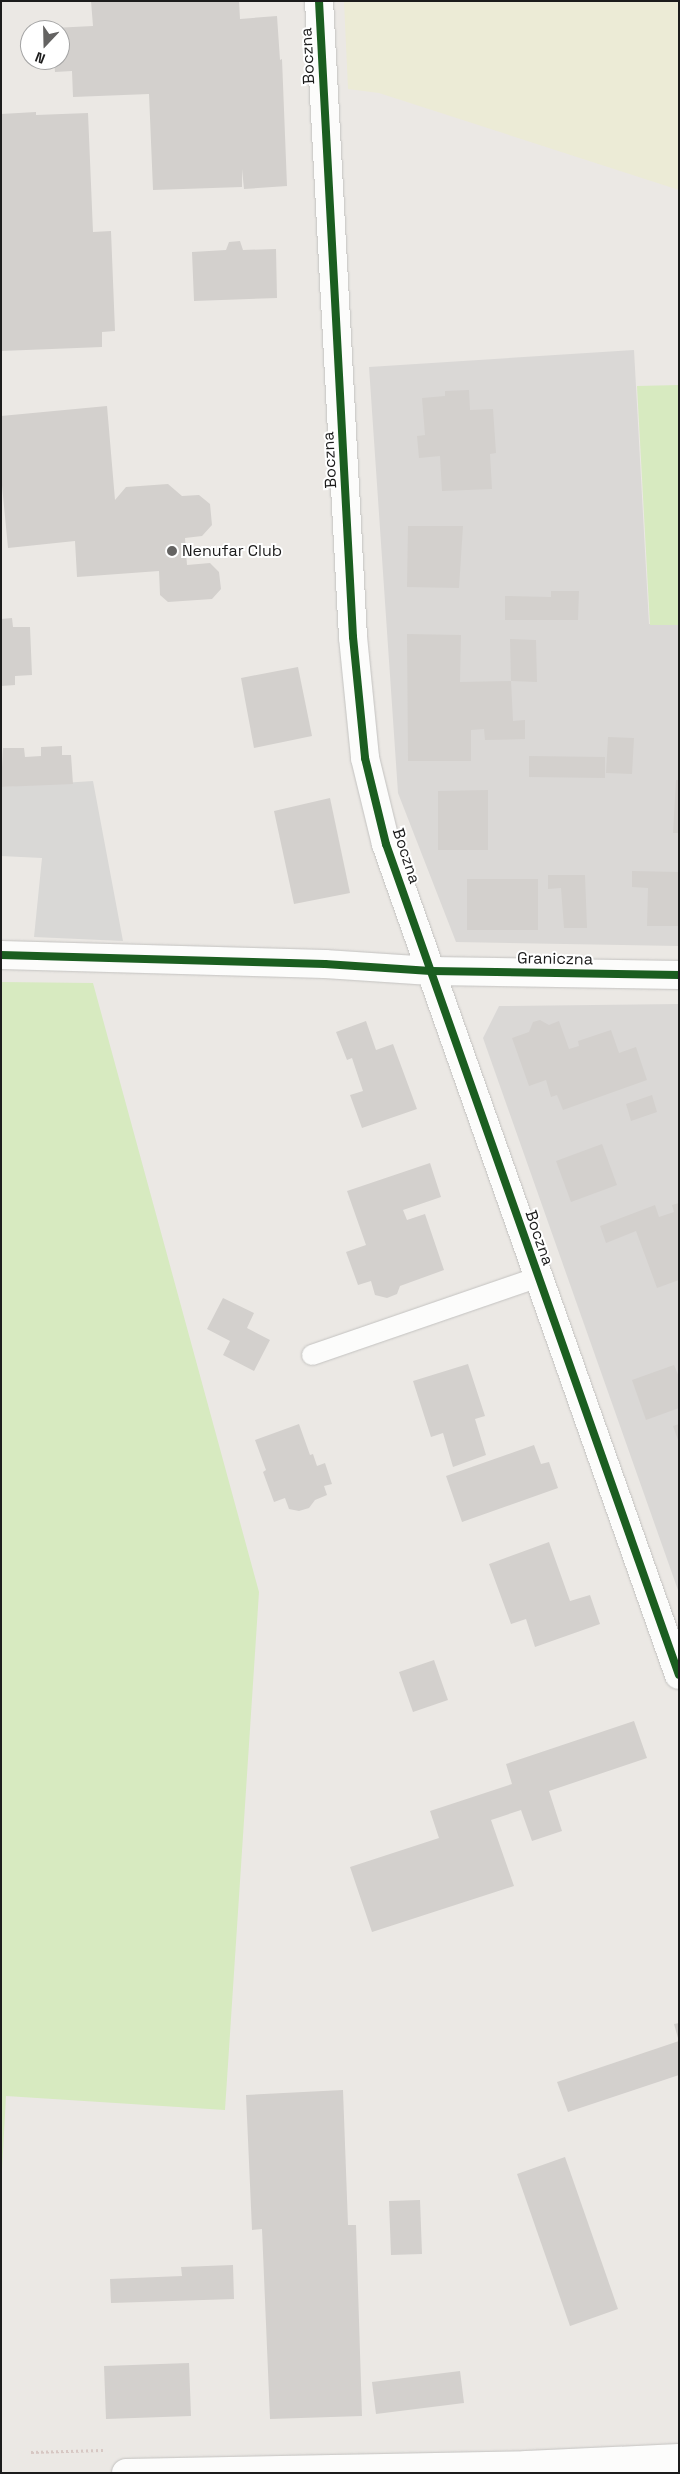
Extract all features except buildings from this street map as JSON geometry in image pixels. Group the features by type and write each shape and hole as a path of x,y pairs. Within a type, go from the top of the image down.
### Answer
{"street":[{"name":"Boczna","path":"319,1 353,637 365,758 386,844 679,1675"},
{"name":"Graniczna","path":"1,955 306,964 431,971 679,975"},
{"path":"126,2473 526,2464 679,2458"}],"lane":[{"name":"Boczna","path":"312,1355 538,1277"}],"shaded area":[{"path":"634,350 649,624 679,625 679,946 456,942 398,793 369,367"},
{"path":"93,781 123,941 34,937 42,858 1,856 1,787"},
{"path":"679,1004 679,1593 483,1038 499,1006"}],"green space":[{"path":"344,1 679,1 679,190 379,93 348,89"},
{"path":"679,385 679,625 650,625 637,386"},
{"path":"1,982 93,983 259,1592 225,2110 6,2096 1,2189"}],"cycle path":[{"path":"319,1 353,637 365,758 386,844 679,1675"},
{"path":"1,955 325,964 431,971 679,975"}],"place":[{"name":"Nenufar Club","path":"172,551"}]}
